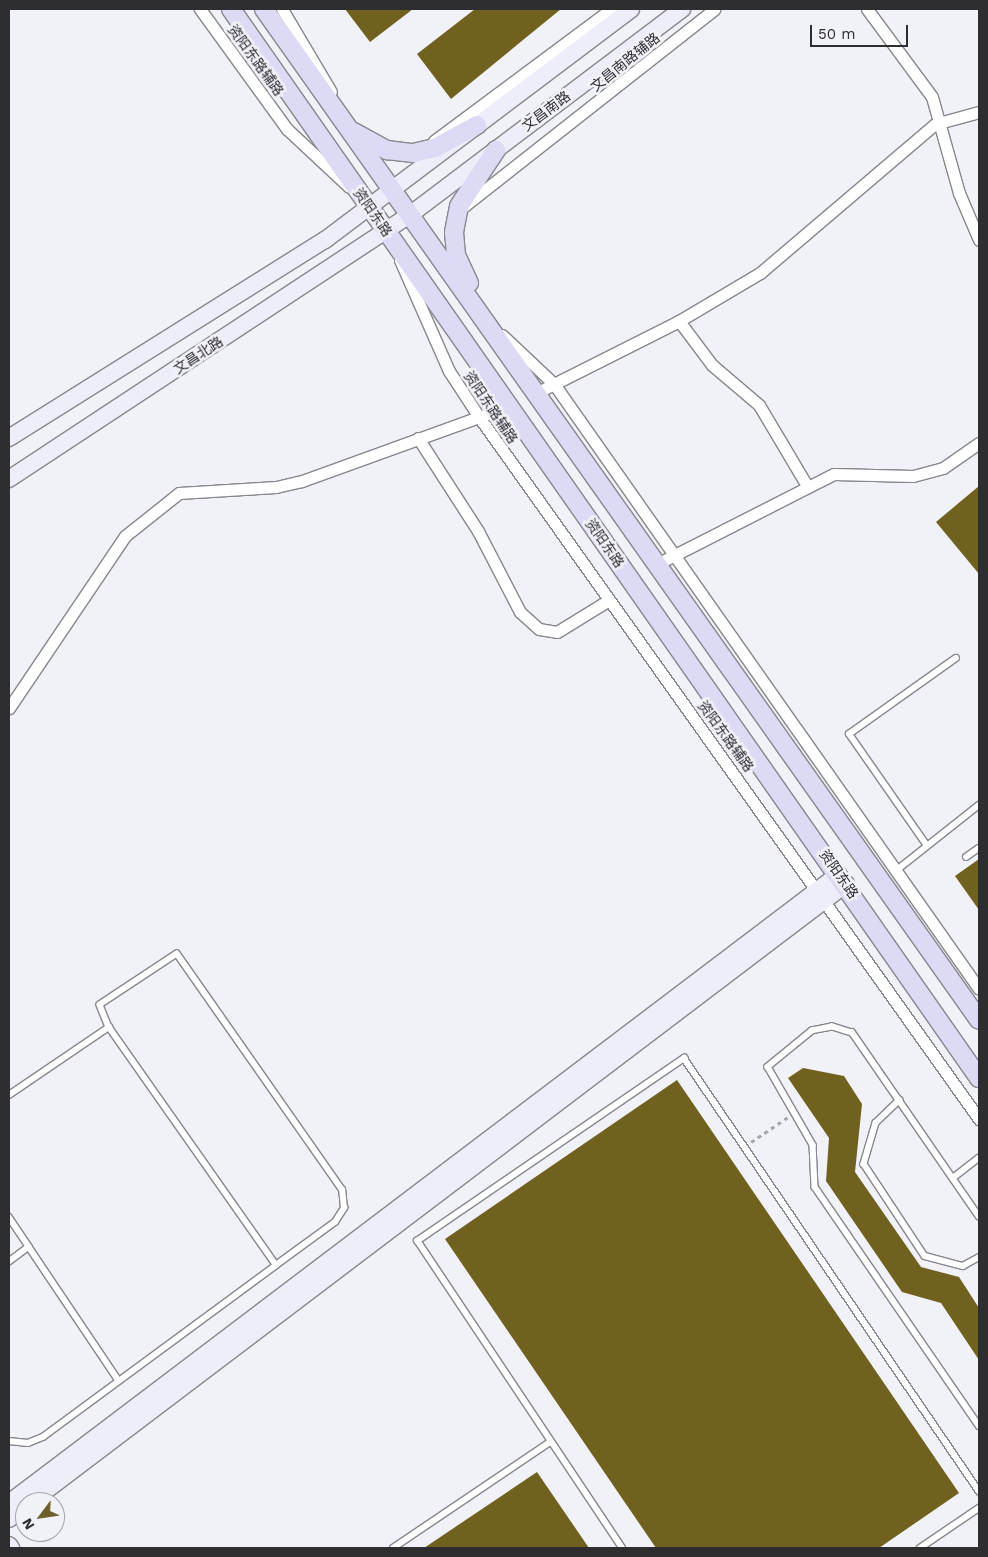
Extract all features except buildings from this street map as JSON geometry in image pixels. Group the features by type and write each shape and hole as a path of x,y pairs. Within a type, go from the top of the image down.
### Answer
{"main road":[{"name":"资阳东路","path":"231,9 842,879 979,1078"},
{"path":"264,9 659,563 979,1020"},
{"path":"350,129 387,150 421,151 477,125"},
{"path":"487,322 456,255 454,232 458,212 473,179 496,150"}],"street":[{"name":"资阳东路辅路","path":"200,9 287,128 370,207"},
{"path":"282,9 309,50 350,129"},
{"path":"421,151 611,9"},
{"path":"9,438 325,240 631,9"},
{"name":"文昌南路","path":"411,214 682,9"},
{"name":"文昌南路辅路","path":"458,212 715,9"},
{"path":"867,9 932,97 941,120 959,193 979,240"},
{"path":"538,392 679,321 760,273 941,120 979,112"},
{"name":"文昌北路","path":"9,479 411,214"},
{"name":"资阳东路辅路","path":"386,231 449,370 478,417 979,1119"},
{"path":"679,321 712,364 759,405 807,486"},
{"path":"487,322 554,384 677,553 979,989"},
{"path":"9,708 125,536 151,511 179,493 276,487 302,481 509,406"},
{"path":"418,438 478,530 520,612 539,629 557,632 609,600"},
{"path":"659,563 807,486 834,474 913,476 943,468 979,443"},
{"path":"882,881 897,870"},
{"path":"44,1492 842,879"},
{"path":"9,1503 821,896"}],"lane":[{"path":"927,846 848,734 956,658"},
{"path":"897,870 979,805"},
{"path":"966,857 979,848"},
{"path":"9,1441 28,1443 43,1437 335,1222 344,1208 342,1190 177,954 100,1005 109,1027 276,1265"},
{"path":"979,1217 852,1033 832,1026 812,1031 768,1067 813,1145 815,1187 979,1426"},
{"path":"9,1095 109,1027"},
{"path":"622,1548 417,1241 684,1058 979,1491"},
{"path":"900,1100 876,1123 864,1164 925,1256 963,1266 979,1257"},
{"path":"953,1178 979,1158"},
{"path":"9,1217 119,1381"},
{"path":"9,1262 29,1247"},
{"path":"393,1548 550,1442"},
{"path":"920,1548 979,1508"}],"path":[{"path":"744,1147 793,1113"}]}
